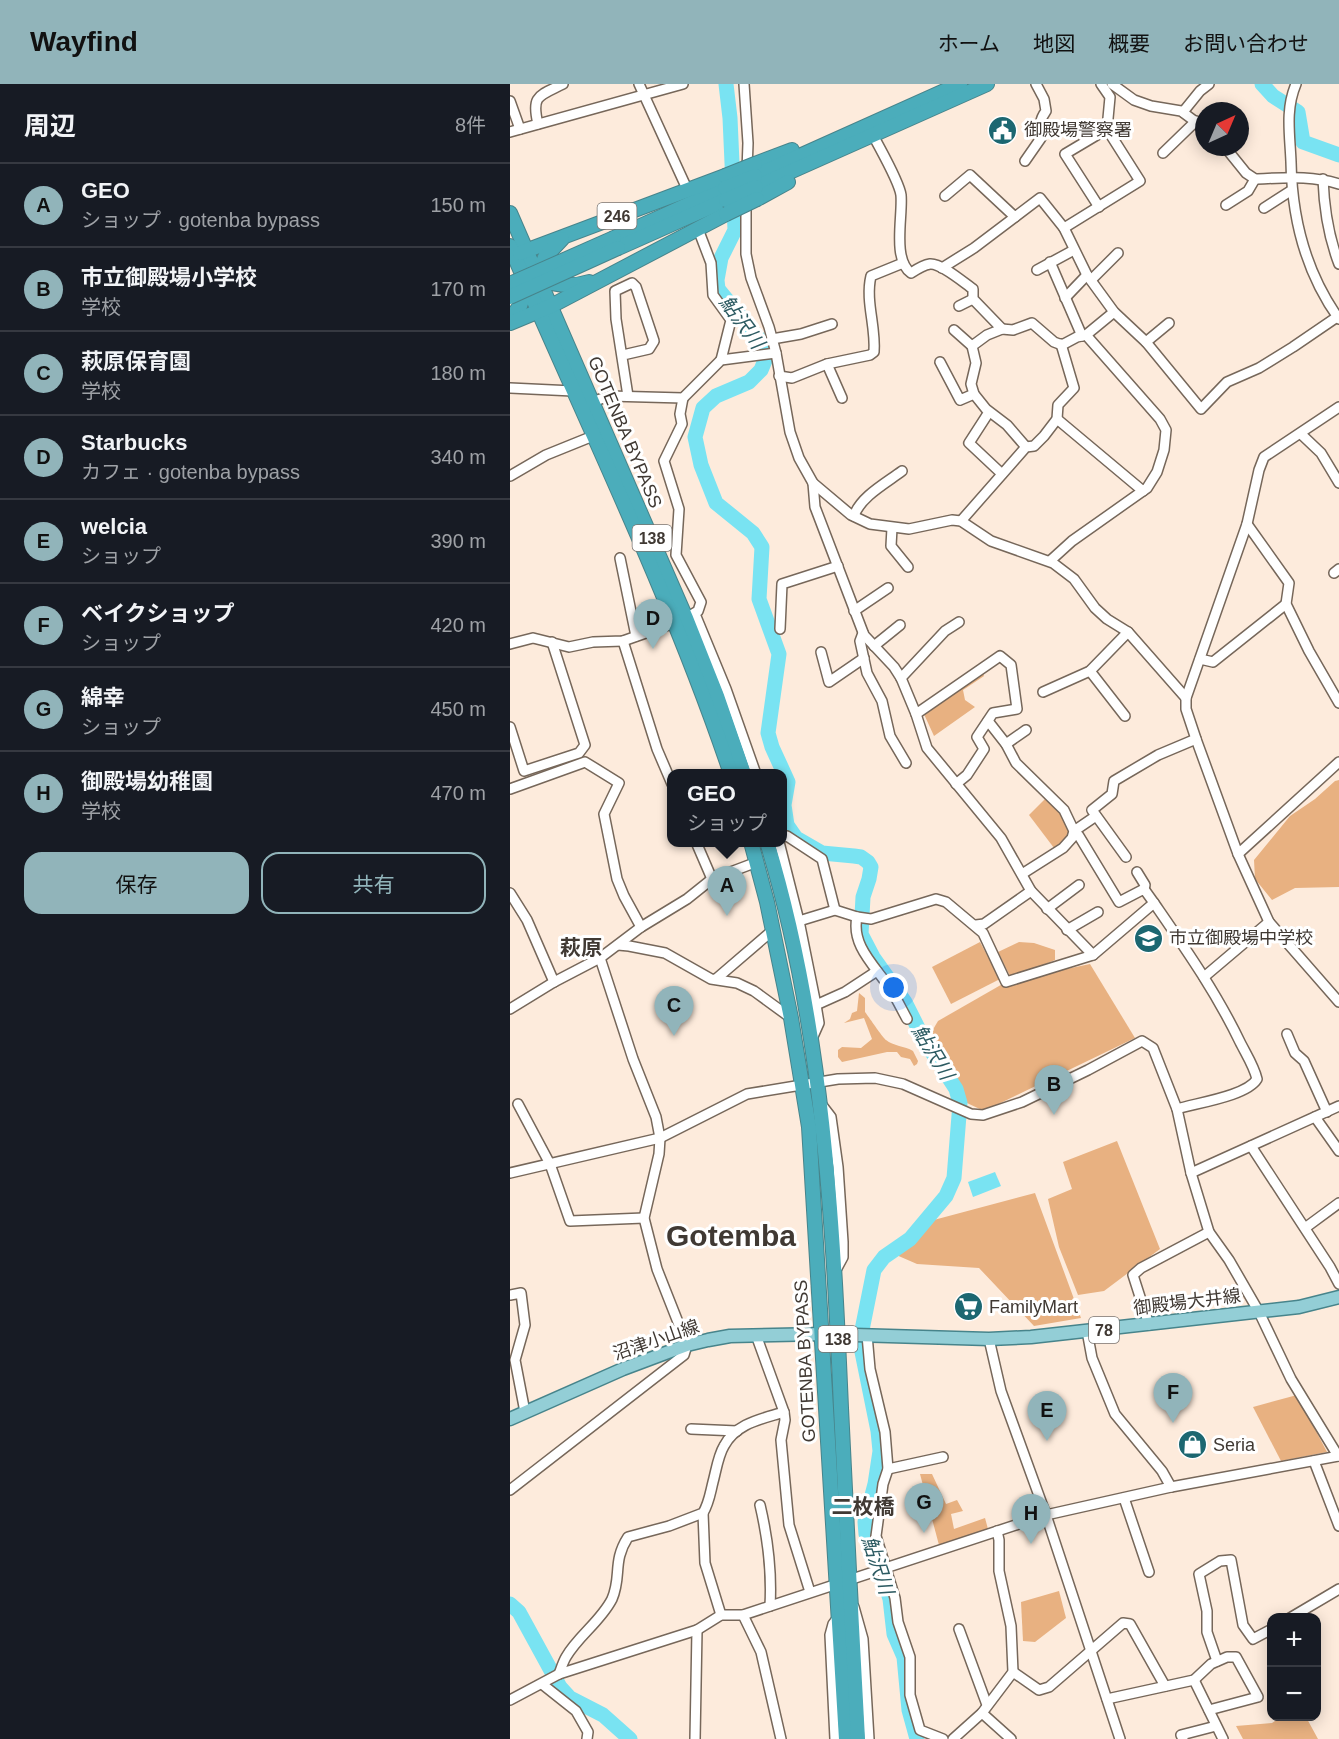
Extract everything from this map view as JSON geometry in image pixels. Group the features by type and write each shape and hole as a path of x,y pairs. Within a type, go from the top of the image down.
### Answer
{"highway":[{"name":"246","path":"510,284 616,243 756,182 819,166 850,139 960,84"},
{"name":"246","path":"510,321 698,229 726,195 756,182 814,141 873,135 987,84"},
{"name":"246","path":"517,258 571,233 688,191 726,195"},
{"path":"510,213 517,258 533,281 543,305"},
{"path":"510,321 550,250 571,233"},
{"name":"246","path":"510,297 616,243"},
{"path":"517,258 533,281 557,285 584,284 648,255"},
{"name":"GOTENBA BYPASS","path":"543,305 573,391 593,436 685,618 708,708 728,769"},
{"name":"GOTENBA BYPASS","path":"543,305 592,402 685,618 717,696 742,769"},
{"name":"GOTENBA BYPASS","path":"753,847 791,1018 809,1127 824,1402 843,1582 850,1596 846,1636 846,1739"},
{"name":"GOTENBA BYPASS","path":"772,847 817,1082 827,1170 838,1334 843,1582 839,1616 846,1636 858,1739"}],"main road":[{"name":"御殿場大井線","path":"822,1334 989,1339 1031,1337 1299,1307 1339,1297"},
{"name":"沼津小山線","path":"510,1419 623,1369 687,1346 730,1336 822,1334"}],"street":[{"path":"538,84 542,94"},
{"path":"538,124 534,107 542,94 564,84"},
{"path":"639,84 688,191"},
{"path":"510,101 515,130 683,84"},
{"path":"744,84 748,143 746,254 755,292 772,339 790,432 799,458 813,483 854,516 870,524 909,529 952,520 961,521 991,542 1050,561 1074,579 1095,608 1107,619 1128,632 1186,698"},
{"path":"1025,161 1041,138 1041,117 1046,111 1044,99 1036,84"},
{"path":"1183,112 1197,87 1209,84"},
{"path":"942,268 974,248 1040,198 1064,228 1089,278 1114,312 1146,342 1201,409 1227,382 1247,374 1338,318 1314,278 1302,245 1292,190 1288,125 1290,97 1296,84"},
{"path":"1106,85 1134,100 1183,112 1195,120"},
{"path":"1064,228 1140,181 1107,129 1110,97 1106,85"},
{"path":"1162,153 1195,122"},
{"path":"1099,207 1065,154 1107,129"},
{"path":"873,135 901,193 900,242 906,269 911,273 925,265 933,264 942,268 973,289 973,299 1002,329"},
{"path":"1232,156 1246,173 1255,179 1290,176 1323,179 1339,184"},
{"path":"945,196 970,176 1015,217"},
{"path":"1226,205 1248,191 1255,179"},
{"path":"1323,179 1334,252 1339,264"},
{"path":"1264,208 1292,190"},
{"path":"510,644 533,638 569,647 593,642 623,641 685,618 700,607 701,602 676,555 679,509 664,461 682,424 683,398 721,360 731,320 713,295 711,263 698,229"},
{"path":"1037,270 1074,250"},
{"path":"1065,298 1118,253"},
{"path":"1050,262 1084,336 1160,419 1166,430 1164,450 1157,472 1143,491 1072,542 1050,561"},
{"path":"779,376 792,378 827,364 870,356 874,352 875,337 868,289 871,276 903,263"},
{"path":"623,355 649,349 654,341 636,287 632,283 615,291 616,320 628,396"},
{"path":"959,306 973,299"},
{"path":"972,346 987,335 1002,329 1013,330 1032,323 1054,342 1061,344 1084,336 1114,312"},
{"path":"1146,342 1169,323"},
{"path":"772,339 801,334 832,324"},
{"path":"954,330 972,346 976,363 971,384 974,394 1026,447"},
{"path":"961,521 1026,447 1034,446 1057,419 1058,405 1074,388 1061,344"},
{"path":"721,360 774,354"},
{"path":"940,362 960,399 974,394"},
{"path":"827,364 842,398"},
{"path":"510,388 573,391"},
{"path":"592,402 609,396 683,398"},
{"path":"1339,407 1264,457 1247,524 1186,698 1186,709 1238,854 1269,922 1339,1002"},
{"path":"989,411 969,443 1002,474"},
{"path":"1057,419 1143,491"},
{"path":"1301,434 1321,453 1339,483"},
{"path":"510,476 546,455 593,436"},
{"path":"854,516 856,508 902,471"},
{"path":"813,483 815,507 854,611 864,633 894,667 900,678 916,714 927,748 1001,838 1031,891 1093,955"},
{"path":"1247,524 1289,583 1286,604 1309,651 1339,703"},
{"path":"892,528 891,546 908,567"},
{"path":"620,558 636,636"},
{"path":"780,628 782,584 838,566"},
{"path":"854,611 888,588"},
{"path":"1200,659 1213,662 1286,604"},
{"path":"685,618 726,689 754,769"},
{"path":"900,678 945,631 959,622"},
{"path":"874,646 900,625"},
{"path":"1043,692 1090,671 1128,632"},
{"path":"864,633 860,641 867,673 882,701 890,736 906,763"},
{"path":"623,641 657,749 667,772"},
{"path":"510,727 524,771 579,753 584,749 585,745 552,642"},
{"path":"821,652 829,682 864,658"},
{"path":"916,714 1000,656 1011,665 1017,709 993,713 977,737 984,749 967,775 956,784"},
{"path":"1090,671 1125,716"},
{"path":"988,721 1006,744 1016,763 1064,810 1074,831 1119,902 1144,889"},
{"path":"1006,744 1026,730"},
{"path":"1126,857 1092,810 1112,794 1114,781 1158,755 1196,739"},
{"path":"510,789 585,762 620,783 603,814 617,879 642,927"},
{"path":"1238,854 1339,762"},
{"path":"1022,874 1063,848 1072,838 1074,831 1096,816"},
{"path":"787,836 822,860 835,910"},
{"path":"698,847 712,879"},
{"path":"772,847 799,921 816,1005 819,1023 810,1043"},
{"path":"510,1009 600,958 712,879 757,862"},
{"path":"1137,872 1145,885 1144,889 1204,977 1228,1018 1255,1070 1257,1079 1254,1085 1242,1091 1177,1108"},
{"path":"1047,909 1079,885"},
{"path":"976,925 984,924 1031,891"},
{"path":"510,893 527,920 554,982"},
{"path":"799,921 835,910 857,917 871,918 936,899 946,902 983,933 1006,982 1093,955 1154,903"},
{"path":"1067,930 1098,912"},
{"path":"857,917 855,928 859,944 898,1001 907,1019"},
{"path":"1204,977 1269,922"},
{"path":"716,980 773,930"},
{"path":"618,945 665,953 711,979 738,983 754,991 791,1018"},
{"path":"510,1490 684,1355 687,1346 657,1269 644,1218 659,1154 660,1138 656,1117 633,1059 600,958"},
{"path":"816,1005 845,992 877,971"},
{"path":"1287,1034 1295,1053 1304,1061 1327,1112"},
{"path":"510,1173 660,1138 747,1094 817,1082 861,1077 875,1078 903,1084 971,1113 983,1115 1022,1102 1142,1041 1152,1048 1177,1108 1191,1173 1209,1232 1229,1260 1259,1312 1291,1379 1338,1456 1171,1487 1046,1515 743,1615 721,1615 697,1630 559,1674 510,1700"},
{"path":"518,1104 550,1164 570,1221 644,1218"},
{"path":"1191,1173 1339,1106"},
{"path":"1315,1117 1339,1151"},
{"path":"1251,1146 1339,1284"},
{"path":"1305,1228 1339,1203"},
{"path":"1149,1325 1133,1275 1141,1268 1209,1232"},
{"path":"510,1295 521,1293 525,1325 515,1360 525,1412"},
{"path":"1087,1331 1092,1358 1115,1414 1162,1471 1171,1487"},
{"path":"756,1335 784,1412 782,1440 789,1525 810,1592"},
{"path":"861,1335 885,1432 888,1469 883,1484 876,1536 881,1569 895,1598 898,1622 910,1658 910,1695 920,1730 943,1739"},
{"path":"989,1339 1001,1391 1046,1515 1120,1739"},
{"path":"721,1615 705,1563 703,1514 710,1501 724,1446 744,1425 784,1412"},
{"path":"691,1429 737,1431"},
{"path":"888,1469 943,1457"},
{"path":"1314,1461 1339,1526"},
{"path":"1124,1498 1149,1572"},
{"path":"760,1505 768,1538 770,1606"},
{"path":"559,1674 566,1657 611,1601 617,1586 617,1561 620,1549 628,1537 703,1514"},
{"path":"953,1739 985,1709 1012,1672 1011,1626 999,1570 999,1540 996,1531"},
{"path":"1218,1661 1207,1632 1208,1611 1199,1574 1220,1561 1231,1560 1243,1625 1253,1640 1267,1632"},
{"path":"1297,1613 1339,1589"},
{"path":"850,1596 863,1639 869,1739"},
{"path":"743,1615 761,1652 781,1739"},
{"path":"835,1739 830,1635 833,1624 839,1616"},
{"path":"1012,1672 1039,1690 1049,1687 1123,1623 1130,1624 1165,1686"},
{"path":"959,1629 985,1709 1011,1739"},
{"path":"695,1739 697,1630"},
{"path":"1107,1699 1194,1680 1211,1664 1227,1657 1236,1657 1258,1697 1209,1710"},
{"path":"1194,1680 1223,1739"},
{"path":"543,1683 576,1711 589,1737"},
{"path":"1183,1739 1181,1735 1216,1726"}],"shaded area":[{"path":"982,671 984,676 963,690 965,700 975,707 934,736 923,712"},
{"path":"1339,780 1339,887 1295,888 1272,900 1255,879 1254,860 1290,816"},
{"path":"1047,797 1063,813 1073,832 1061,847 1054,848 1029,815"},
{"path":"980,942 1000,979 951,1004 932,967"},
{"path":"1019,942 1034,943 1055,950 1055,960 1011,978 998,952"},
{"path":"1090,964 1135,1038 984,1111 967,1103 928,1038 938,1021 1006,982"},
{"path":"859,993 865,998 865,1012 886,1040 913,1051 918,1061 917,1064 914,1066 910,1059 901,1057 897,1052 842,1062 838,1057 838,1050 842,1047 861,1048 872,1039 864,1018 844,1023 850,1019 852,1013 857,1011"},
{"path":"1117,1141 1160,1249 1104,1291 1078,1295 1059,1247 1048,1199 1072,1189 1063,1162"},
{"path":"1035,1193 1081,1318 1034,1326 979,1268 917,1264 894,1254 930,1221"},
{"path":"1297,1395 1327,1452 1281,1461 1253,1407"},
{"path":"920,1474 932,1474 946,1504 957,1500 963,1511 951,1514 954,1529 985,1518 988,1529 939,1545"},
{"path":"1059,1591 1066,1618 1035,1642 1023,1641 1021,1602"},
{"path":"1275,1721 1308,1721 1318,1739 1243,1739 1236,1726"}],"water":[{"path":"995,1172 1001,1186 973,1197 968,1182"}],"waterway":[{"name":"鮎沢川","path":"726,84 730,118 735,230 721,258 717,280 718,289 764,345 766,358 761,370 749,382 716,396 703,408 695,437 701,465 716,503 753,533 762,547 759,599 779,654 768,733 782,769"},
{"path":"1262,84 1273,96 1298,112 1303,142 1339,155"},
{"name":"鮎沢川","path":"787,780 787,788"},
{"name":"鮎沢川","path":"787,825 796,838 822,853 861,857 868,862 871,867 863,897 861,934 873,957 905,1002 924,1040 956,1089 960,1103 954,1178 946,1196 910,1239 884,1257 874,1270 862,1330 862,1352 880,1451 875,1484 865,1522 866,1534 878,1561 890,1599 894,1634 904,1657 909,1710 917,1739"},
{"path":"510,1604 519,1612 560,1687 570,1698 603,1715 630,1739"}],"place":[{"name":"御殿場警察署","path":"1003,130"},
{"name":"Starbucks","path":"653,649"},
{"name":"GEO","path":"727,916"},
{"name":"市立御殿場中学校","path":"1148,938"},
{"name":"萩原保育園","path":"674,1036"},
{"name":"市立御殿場小学校","path":"1054,1115"},
{"name":"FamilyMart","path":"968,1307"},
{"name":"ベイクショップ","path":"1173,1423"},
{"name":"welcia","path":"1047,1441"},
{"name":"Seria","path":"1192,1445"},
{"name":"綿幸","path":"924,1533"},
{"name":"御殿場幼稚園","path":"1031,1544"}],"district":[{"name":"萩原","path":"581,948"},
{"name":"Gotemba","path":"731,1236"},
{"name":"二枚橋","path":"863,1507"}]}
